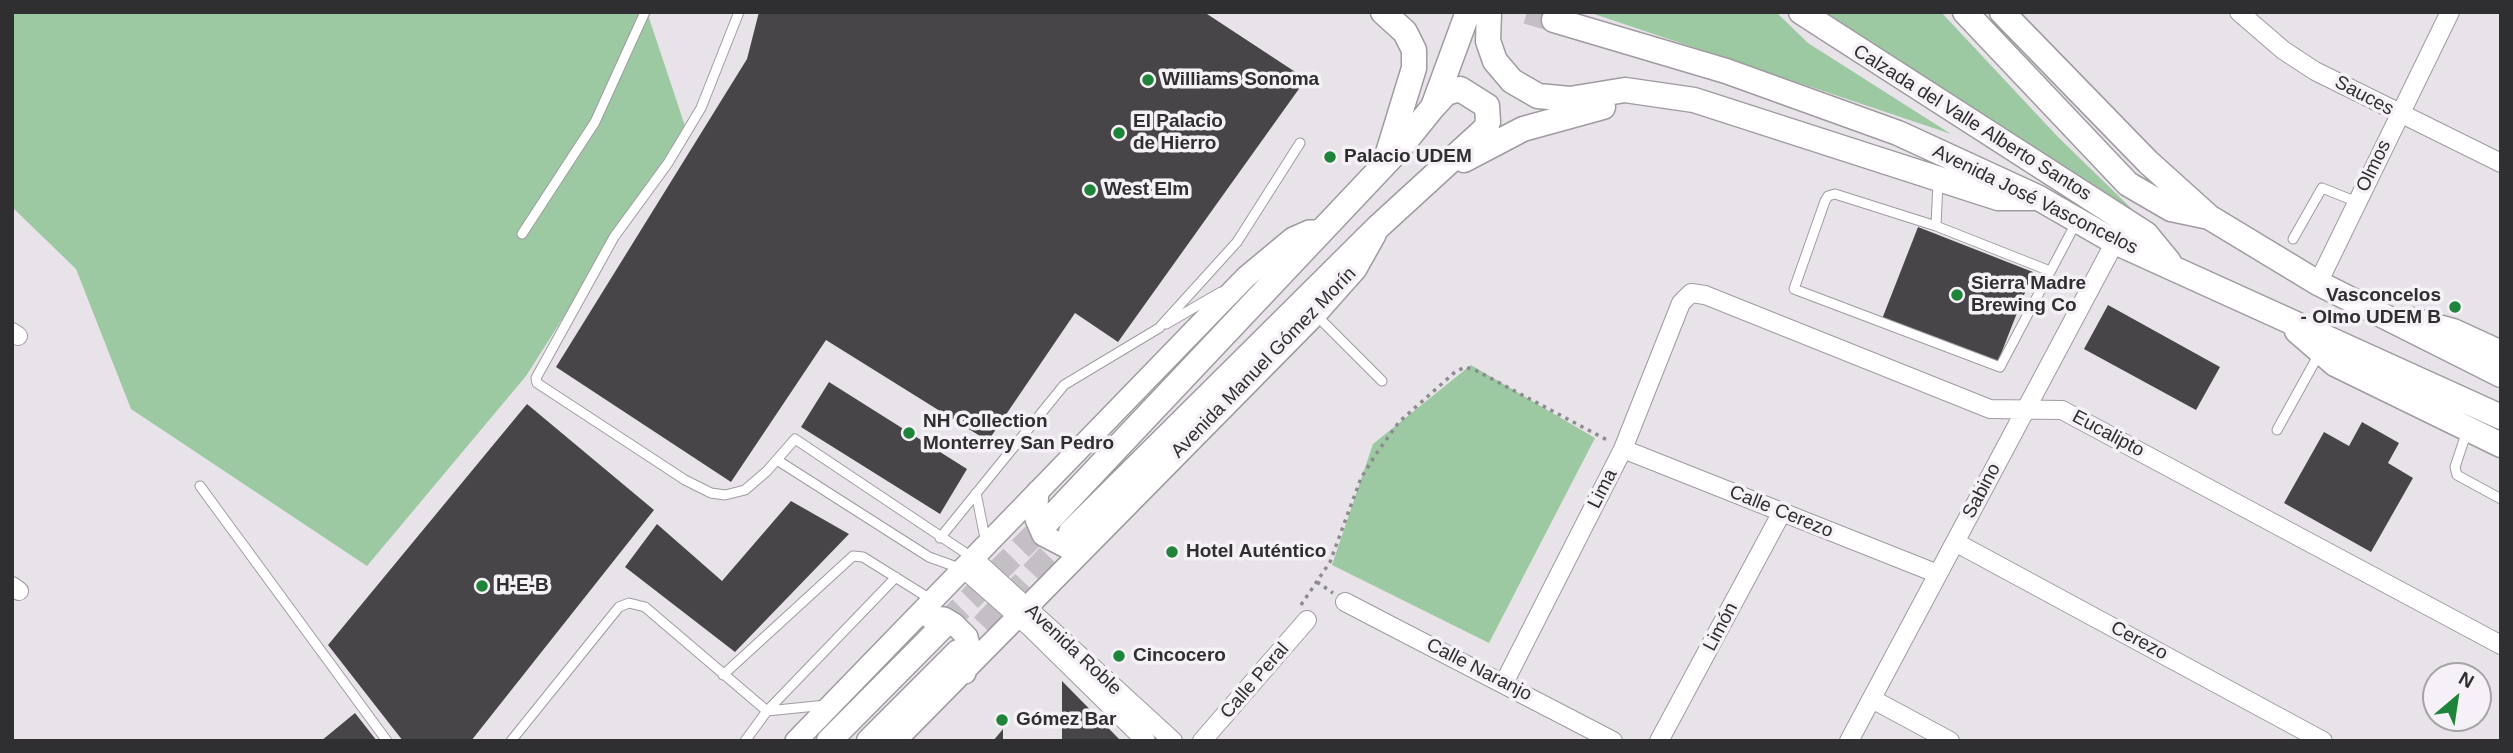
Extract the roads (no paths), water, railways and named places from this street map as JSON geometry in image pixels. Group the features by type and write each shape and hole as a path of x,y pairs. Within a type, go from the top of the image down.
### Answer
{"main road":[{"path":"1383,12 1405,33 1414,50 1414,68 1383,169"},
{"path":"1433,107 1468,12"},
{"path":"1489,12 1488,41 1496,61 1512,81 1524,90 1554,100 1617,90 1711,104 1998,198 2037,197"},
{"name":"Calzada del Valle Alberto Santos","path":"1801,12 2146,234 2170,265"},
{"name":"Calzada del Valle Alberto Santos","path":"1965,12 2128,184 2171,209 2209,217"},
{"path":"2002,12 2148,162 2209,217 2318,283 2501,375"},
{"name":"Avenida José Vasconcelos","path":"1554,20 1726,71 1889,130 2037,197 2115,242 2501,417"},
{"path":"1047,522 1383,169 1446,93 1461,89 1480,99 1487,106 1489,115 1485,129 1378,227"},
{"path":"1431,180 1523,129 1649,93"},
{"name":"Avenida Manuel Gómez Morín","path":"1081,536 1378,227"},
{"path":"2285,317 2320,353 2335,364 2501,445"},
{"path":"2389,319 2440,326 2501,353"},
{"path":"829,741 944,625"},
{"name":"Avenida Manuel Gómez Morín","path":"869,741 962,662"}],"street":[{"name":"Sauces","path":"2239,12 2283,50 2399,115 2501,163"},
{"name":"Olmos","path":"2318,283 2450,12"},
{"name":"Avenida Manuel Gómez Morín","path":"895,741 962,662 1023,612 1081,536 1315,314 1356,269 1378,227"},
{"path":"796,741 1246,277 1293,238 1309,230 1323,231"},
{"name":"Sabino","path":"1849,741 2115,242"},
{"name":"Eucalipto","path":"1691,293 1705,295 1990,409 2062,410 2501,645"},
{"name":"Lima","path":"1504,683 1623,449 1681,303 1691,293"},
{"name":"Calle Cerezo","path":"1623,449 1938,574"},
{"path":"1038,491 1036,519 1042,535 1066,547 1081,536"},
{"name":"Limón","path":"1659,741 1782,512"},
{"name":"Cerezo","path":"1955,542 2323,741"},
{"name":"Avenida Roble","path":"975,558 1146,741"},
{"name":"Calle Naranjo","path":"1345,602 1613,741"},
{"name":"Avenida Roble","path":"1023,612 1173,741"},
{"path":"910,624 936,617 962,631 969,645 962,662"},
{"name":"Calle Peral","path":"1202,741 1307,620"},
{"path":"1872,699 1950,741"}],"lane":[{"path":"522,234 595,122 645,12"},
{"path":"739,12 701,108 668,163 614,237 536,378 537,383 685,480 711,493 725,495 745,490 795,439 940,538 975,558"},
{"path":"1159,328 1237,242 1300,143"},
{"path":"1936,226 1938,177"},
{"path":"2292,239 2322,188 2357,202"},
{"path":"2050,271 1936,226 1835,194 1828,196 1794,289 1999,367 2077,221"},
{"path":"940,538 1064,385 1246,277"},
{"path":"1315,314 1382,381"},
{"path":"2277,430 2320,353"},
{"path":"2467,429 2455,467 2457,475 2501,499"},
{"path":"777,460 929,557 975,558"},
{"path":"200,486 387,741"},
{"path":"975,558 976,493"},
{"path":"723,675 853,556 863,557 933,601"},
{"path":"745,741 767,711 896,577"},
{"path":"511,741 624,605 645,607 767,711 831,704"}],"tunnel":[{"path":"1527,12 1554,20"},
{"path":"944,625 1047,522"},
{"path":"958,652 1071,532"}],"place":[{"name":"Williams Sonoma","path":"1148,80"},
{"name":"El Palacio de Hierro","path":"1119,133"},
{"name":"Palacio UDEM","path":"1330,157"},
{"name":"West Elm","path":"1090,190"},
{"name":"Sierra Madre Brewing Co","path":"1957,295"},
{"name":"Vasconcelos - Olmo UDEM B","path":"2455,307"},
{"name":"NH Collection Monterrey San Pedro","path":"909,433"},
{"name":"Hotel Auténtico","path":"1172,552"},
{"name":"H-E-B","path":"482,586"},
{"name":"Cincocero","path":"1119,656"},
{"name":"Gómez Bar","path":"1002,720"}]}
